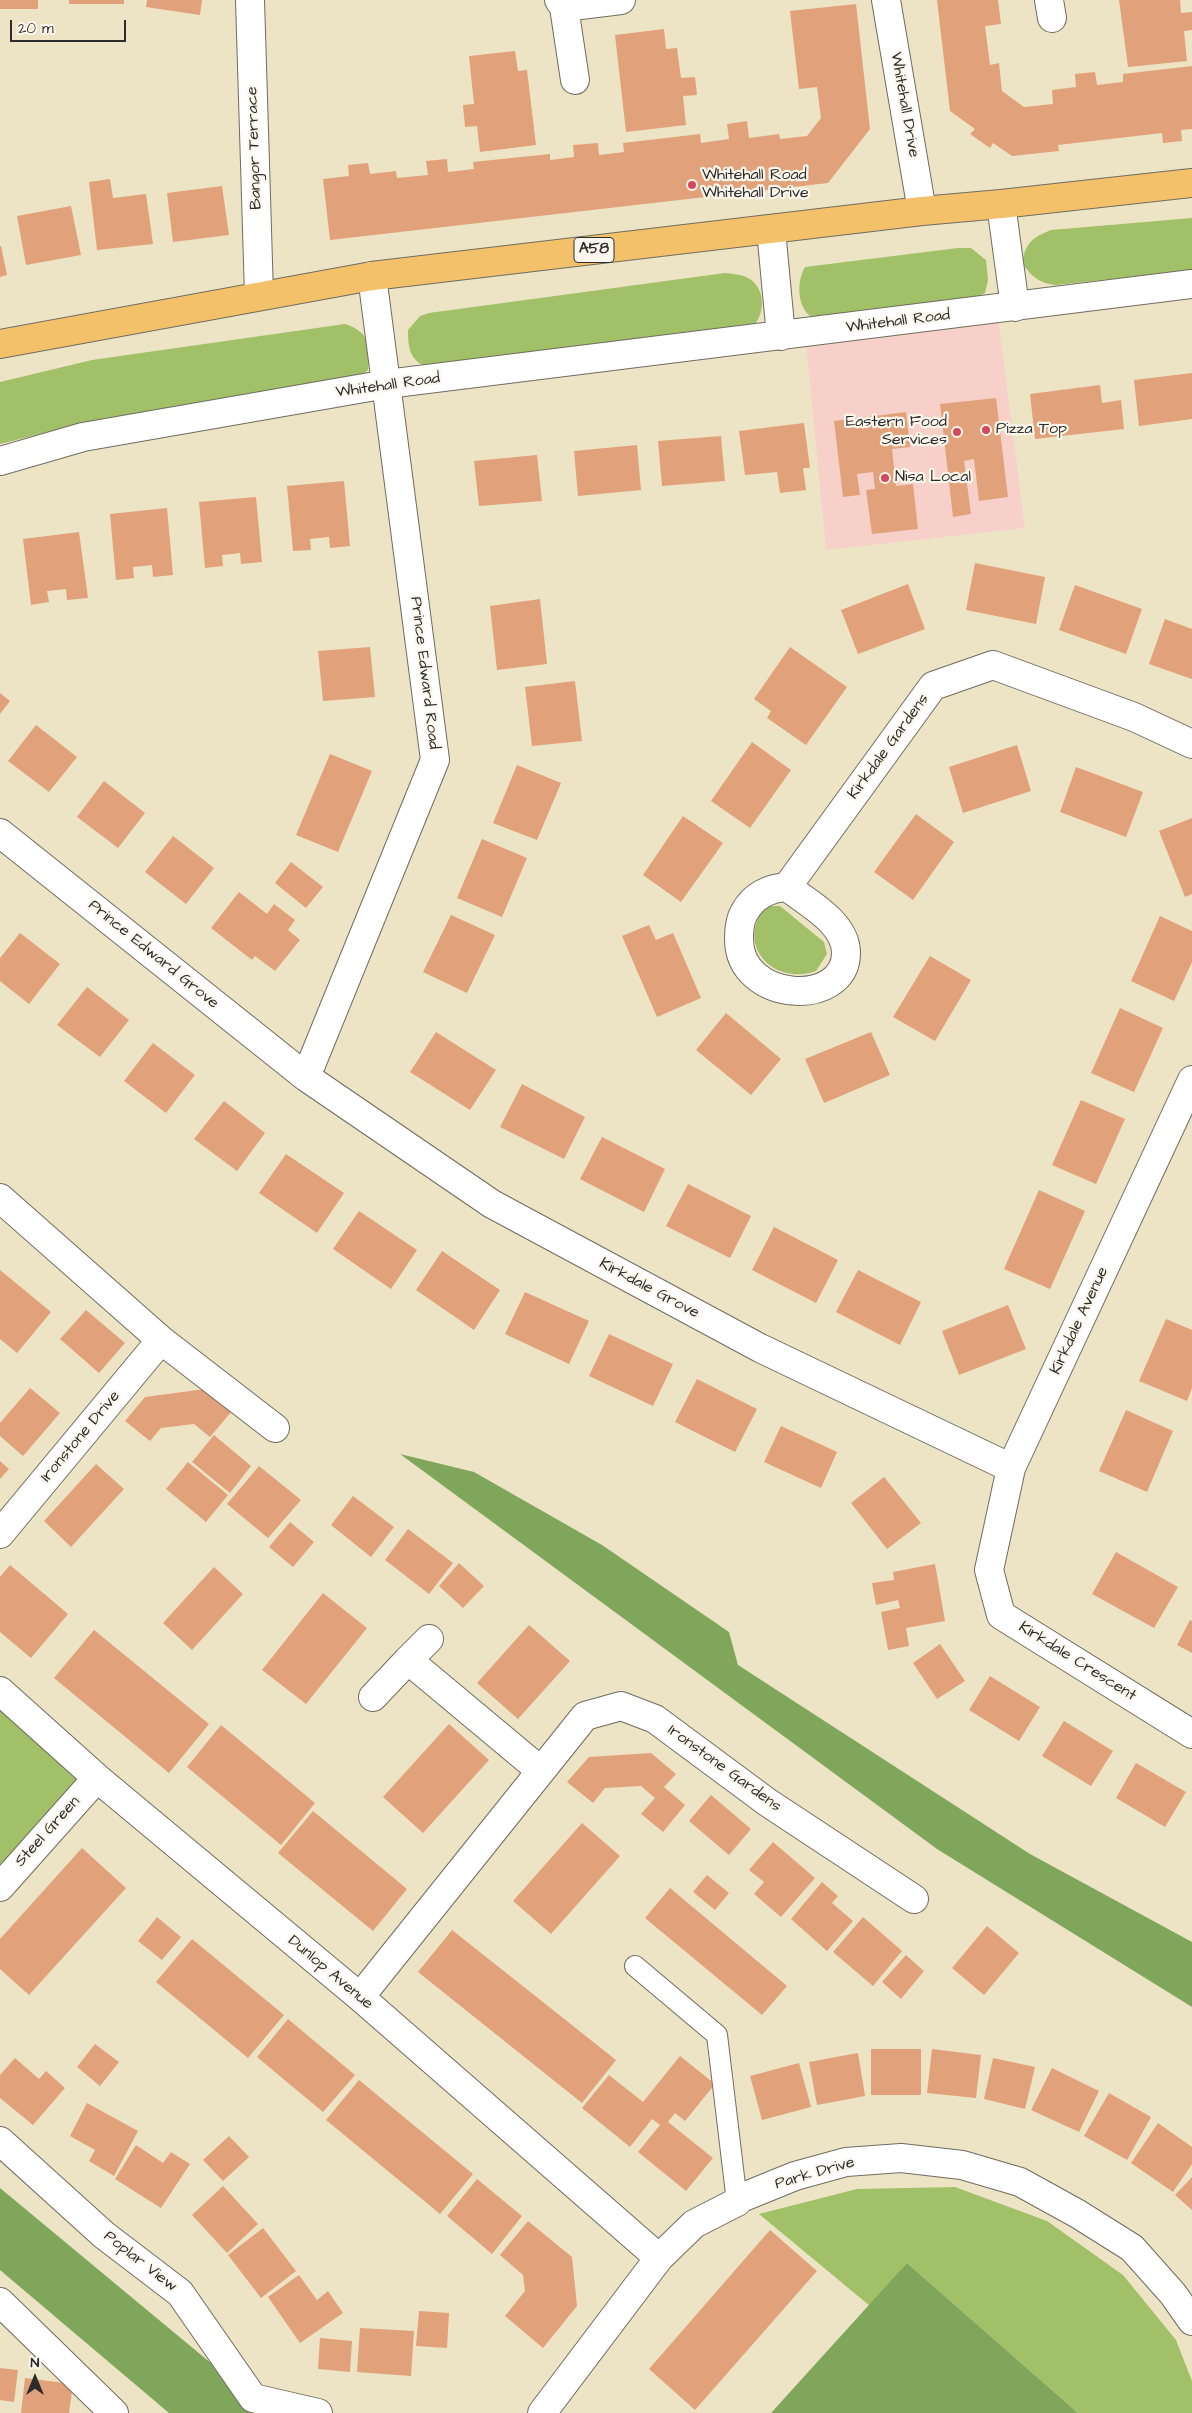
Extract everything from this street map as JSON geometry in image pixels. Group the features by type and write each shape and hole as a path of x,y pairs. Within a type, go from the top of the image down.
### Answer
{"main road":[{"name":"A58","path":"0,344 259,295 372,276 922,211 1192,183"}],"street":[{"name":"Bangor Terrace","path":"250,0 259,295"},
{"path":"575,80 562,3 621,0"},
{"name":"Whitehall Drive","path":"886,0 922,211"},
{"path":"1001,204 1015,308"},
{"path":"771,230 781,336"},
{"name":"Prince Edward Road","path":"306,1077 435,760 388,384 372,276"},
{"name":"Whitehall Road","path":"0,461 83,437 388,384 1015,308 1192,284"},
{"name":"Kirkdale Gardens","path":"788,887 933,686 958,677 993,665 1134,717 1192,744"},
{"name":"Prince Edward Grove","path":"0,833 306,1077"},
{"name":"Kirkdale Grove","path":"306,1077 492,1204 760,1348 1011,1468"},
{"name":"Kirkdale Avenue","path":"989,1570 1011,1468 1192,1080"},
{"path":"0,1198 161,1340 275,1428"},
{"name":"Ironstone Drive","path":"0,1534 161,1340"},
{"name":"Kirkdale Crescent","path":"989,1570 1001,1615 1192,1734"},
{"path":"373,1697 430,1639"},
{"path":"408,1660 541,1771"},
{"name":"Dunlop Avenue","path":"0,1691 97,1778 360,1997 659,2258"},
{"name":"Ironstone Gardens","path":"360,1997 585,1716 621,1706 655,1718 767,1802 914,1900"},
{"name":"Steel Green","path":"0,1887 97,1778"},
{"name":"Poplar View","path":"0,2141 104,2235 180,2293 253,2398 318,2413"},
{"name":"Park Drive","path":"542,2413 659,2258 694,2224 737,2202 741,2198 795,2176 846,2162 901,2158 962,2165 1020,2182 1078,2214 1132,2248 1173,2294 1192,2321"},
{"path":"0,2302 114,2413"}],"lane":[{"path":"635,1966 717,2035 737,2202"}],"shaded area":[{"path":"997,310 1025,528 826,550 805,333"}],"green space":[{"path":"1192,218 1192,270 1056,285 1045,283 1036,278 1022,263 1028,245 1035,238 1051,230"},
{"path":"971,248 986,260 988,280 985,293 975,298 813,318 808,314 801,302 799,287 805,267"},
{"path":"725,273 737,274 748,278 758,288 761,294 762,307 754,326 427,367 416,361 409,347 408,330 420,316 429,313"},
{"path":"345,324 360,331 369,347 368,370 357,380 79,424 0,444 0,382 92,360"},
{"path":"780,906 824,942 827,954 816,971 801,974 786,973 773,968 764,959 757,948 754,936 757,922 765,907"},
{"path":"400,1454 474,1472 602,1545 729,1632 738,1665 1030,1854 1192,1942 1192,2007 937,1849"},
{"path":"0,1691 97,1778 0,1887"},
{"path":"955,2187 1047,2221 1123,2275 1176,2340 1192,2381 1192,2413 1078,2413 907,2263 870,2306 759,2214 857,2189"},
{"path":"0,2188 253,2398 318,2413 169,2413 0,2270"},
{"path":"907,2263 1078,2413 771,2413"}],"building":[{"path":"0,0 38,0 38,9 0,9"},
{"path":"69,0 124,0 124,4 69,4"},
{"path":"147,0 202,0 200,15 146,7"},
{"path":"937,0 998,0 1001,24 985,26 990,65 999,63 1002,91 1024,107 1053,104 1052,90 1076,87 1075,74 1095,72 1097,85 1123,82 1123,74 1192,66 1192,129 1181,130 1182,141 1163,143 1162,133 1058,145 1059,151 1012,156 993,143 990,148 970,134 975,129 950,111"},
{"path":"1119,0 1180,0 1181,13 1192,12 1192,30 1184,31 1187,61 1128,67"},
{"path":"856,4 870,129 828,183 330,240 323,179 349,176 348,165 368,163 370,174 396,171 397,178 428,175 426,161 447,159 448,172 474,169 473,162 550,154 550,160 574,157 573,145 598,143 599,155 624,152 623,143 700,134 701,143 729,139 727,124 747,121 749,138 779,134 780,139 807,136 821,118 817,87 799,89 790,11"},
{"path":"664,29 666,49 677,48 681,78 695,77 697,95 683,96 686,125 626,132 615,35"},
{"path":"515,51 518,71 527,70 536,145 480,152 477,126 465,127 463,105 474,104 469,56"},
{"path":"110,179 113,198 146,194 153,244 97,250 89,182"},
{"path":"222,186 229,235 173,242 167,193"},
{"path":"71,206 81,255 26,265 17,216"},
{"path":"0,246 7,275 0,277"},
{"path":"1192,373 1192,419 1139,426 1134,380"},
{"path":"1100,385 1102,403 1121,400 1124,429 1035,439 1030,394"},
{"path":"996,398 1008,497 979,501 974,459 964,461 971,514 953,517 940,404"},
{"name":"Nisa Local","path":"906,412 910,447 892,449 896,486 913,484 918,529 872,534 866,490 875,489 873,472 857,474 860,495 843,497 834,421"},
{"path":"804,423 810,468 803,468 806,490 780,493 777,472 745,475 739,431"},
{"path":"721,436 725,481 662,486 658,441"},
{"path":"637,445 641,490 578,496 574,451"},
{"path":"537,455 542,501 479,506 474,461"},
{"path":"344,481 350,546 330,548 329,537 310,539 311,550 293,551 287,486"},
{"path":"256,497 262,562 241,564 240,553 222,555 223,566 205,568 199,502"},
{"path":"167,508 173,575 153,577 152,565 133,567 134,578 116,580 110,514"},
{"path":"79,532 88,598 67,600 66,589 47,591 49,602 31,605 23,539"},
{"path":"975,563 1045,577 1036,624 966,610"},
{"path":"908,584 925,629 858,654 841,610"},
{"path":"1075,585 1142,609 1126,654 1059,630"},
{"path":"540,599 547,664 497,670 490,606"},
{"path":"1165,619 1192,629 1192,679 1149,664"},
{"path":"370,647 375,697 323,701 318,651"},
{"path":"790,647 847,687 806,745 767,718 771,711 754,699"},
{"path":"575,681 582,741 532,746 525,687"},
{"path":"0,693 10,701 0,714"},
{"path":"36,725 77,757 49,792 8,761"},
{"path":"752,742 791,770 750,828 711,801"},
{"path":"1017,745 1031,791 963,813 949,767"},
{"path":"330,754 372,771 338,852 296,835"},
{"path":"517,765 561,783 537,840 493,823"},
{"path":"1076,767 1143,792 1126,837 1060,812"},
{"path":"104,781 145,813 118,848 77,817"},
{"path":"916,814 954,842 913,900 874,872"},
{"path":"683,816 723,843 681,902 643,875"},
{"path":"1192,818 1192,894 1185,897 1159,831"},
{"path":"173,836 214,868 186,904 145,872"},
{"path":"482,839 527,858 502,917 457,898"},
{"path":"291,862 323,887 306,908 275,883"},
{"path":"239,892 267,914 274,904 295,920 288,930 300,940 275,971 255,956 252,960 211,928"},
{"path":"451,915 495,935 467,993 423,972"},
{"path":"1160,916 1192,931 1192,962 1174,1001 1131,981"},
{"path":"649,925 656,940 673,933 701,998 657,1017 622,936"},
{"path":"20,933 60,964 29,1004 0,981 0,958"},
{"path":"930,956 971,980 935,1041 893,1017"},
{"path":"87,987 129,1020 100,1057 57,1025"},
{"path":"1120,1008 1163,1028 1134,1092 1091,1073"},
{"path":"726,1013 781,1059 751,1095 696,1050"},
{"path":"436,1032 496,1070 470,1110 410,1072"},
{"path":"871,1032 890,1075 824,1103 805,1059"},
{"path":"153,1043 195,1075 166,1113 124,1081"},
{"path":"522,1084 585,1117 564,1159 500,1127"},
{"path":"1081,1100 1125,1119 1096,1184 1052,1165"},
{"path":"224,1101 265,1133 237,1171 194,1139"},
{"path":"602,1137 665,1169 644,1212 580,1179"},
{"path":"286,1154 344,1193 317,1233 259,1193"},
{"path":"688,1184 751,1216 730,1258 666,1226"},
{"path":"1039,1190 1085,1211 1050,1289 1004,1269"},
{"path":"359,1211 417,1250 391,1289 333,1249"},
{"path":"774,1227 838,1260 816,1303 752,1270"},
{"path":"442,1251 500,1290 474,1330 416,1290"},
{"path":"0,1270 51,1312 17,1353 0,1339"},
{"path":"858,1270 921,1302 900,1345 836,1312"},
{"path":"525,1292 589,1321 569,1364 505,1334"},
{"path":"1008,1305 1026,1349 959,1375 942,1331"},
{"path":"86,1310 125,1343 99,1373 60,1339"},
{"path":"1166,1319 1192,1330 1192,1388 1187,1401 1139,1381"},
{"path":"609,1334 673,1364 653,1406 589,1376"},
{"path":"697,1379 757,1409 735,1452 675,1422"},
{"path":"30,1388 60,1413 23,1456 0,1436 0,1423"},
{"path":"205,1389 232,1411 210,1437 194,1424 161,1428 150,1441 125,1421 145,1397"},
{"path":"1126,1410 1173,1431 1147,1492 1099,1471"},
{"path":"781,1426 837,1452 821,1488 764,1462"},
{"path":"214,1435 251,1466 230,1493 192,1462"},
{"path":"0,1461 9,1469 0,1479"},
{"path":"188,1462 228,1495 206,1522 166,1489"},
{"path":"96,1464 124,1489 71,1547 44,1521"},
{"path":"259,1466 301,1500 268,1538 227,1504"},
{"path":"884,1477 921,1523 887,1549 851,1503"},
{"path":"353,1496 394,1527 371,1557 331,1525"},
{"path":"290,1522 314,1542 293,1567 269,1547"},
{"path":"408,1529 453,1563 429,1594 385,1560"},
{"path":"1116,1552 1178,1587 1154,1628 1092,1594"},
{"path":"459,1563 484,1586 463,1608 439,1586"},
{"path":"935,1564 945,1621 906,1628 909,1646 888,1650 881,1612 900,1608 898,1600 876,1605 872,1583 894,1580 893,1572"},
{"path":"10,1565 68,1614 31,1658 0,1632 0,1577"},
{"path":"214,1567 243,1594 192,1650 163,1623"},
{"path":"323,1593 367,1628 306,1704 262,1670"},
{"path":"1190,1620 1192,1621 1192,1653 1177,1645"},
{"path":"529,1625 570,1661 518,1719 477,1683"},
{"path":"94,1630 209,1724 169,1773 54,1678"},
{"path":"940,1644 965,1681 937,1699 913,1663"},
{"path":"990,1676 1040,1707 1019,1741 969,1710"},
{"path":"1064,1721 1113,1751 1091,1786 1042,1756"},
{"path":"449,1724 489,1760 423,1833 383,1797"},
{"path":"221,1725 315,1803 281,1845 187,1767"},
{"path":"651,1753 676,1774 664,1787 685,1805 663,1832 641,1814 655,1798 641,1786 605,1788 593,1803 567,1782 589,1757"},
{"path":"1136,1763 1186,1792 1165,1827 1116,1798"},
{"path":"711,1795 751,1829 729,1855 689,1821"},
{"path":"313,1811 407,1889 373,1931 278,1853"},
{"path":"582,1823 620,1856 551,1934 513,1901"},
{"path":"773,1842 815,1878 781,1917 754,1894 764,1882 749,1870"},
{"path":"82,1848 126,1888 29,1995 0,1969 0,1939"},
{"path":"707,1875 729,1893 715,1910 693,1892"},
{"path":"822,1882 838,1896 832,1903 853,1921 827,1951 791,1919"},
{"path":"670,1888 787,1986 762,2015 645,1918"},
{"path":"157,1917 181,1937 162,1960 138,1941"},
{"path":"863,1917 902,1951 873,1986 833,1952"},
{"path":"987,1926 1019,1953 984,1995 952,1968"},
{"path":"452,1930 616,2060 582,2103 418,1972"},
{"path":"192,1939 284,2015 248,2058 156,1982"},
{"path":"906,1955 924,1971 901,1999 882,1982"},
{"path":"288,2019 355,2075 323,2112 257,2057"},
{"path":"95,2044 119,2062 100,2086 77,2067"},
{"path":"871,2049 921,2049 921,2095 871,2095"},
{"path":"932,2049 981,2055 976,2098 927,2093"},
{"path":"858,2053 865,2096 817,2105 809,2062"},
{"path":"680,2056 715,2084 685,2121 675,2113 668,2122 713,2158 686,2191 638,2152 660,2125 652,2119 630,2147 582,2108 609,2075 643,2102"},
{"path":"15,2058 39,2079 46,2071 65,2088 33,2125 0,2098 0,2075"},
{"path":"993,2058 1035,2067 1025,2109 984,2099"},
{"path":"799,2063 811,2107 762,2120 750,2076"},
{"path":"1052,2068 1099,2091 1079,2132 1031,2110"},
{"path":"359,2080 473,2174 440,2214 326,2120"},
{"path":"1109,2093 1151,2117 1127,2160 1084,2136"},
{"path":"87,2103 138,2131 114,2176 89,2161 95,2150 70,2136"},
{"path":"1158,2123 1192,2147 1192,2164 1173,2192 1131,2163"},
{"path":"229,2136 249,2157 223,2181 203,2160"},
{"path":"136,2145 163,2163 171,2152 190,2164 161,2208 115,2179"},
{"path":"1192,2177 1192,2210 1175,2195"},
{"path":"477,2179 522,2216 492,2254 447,2216"},
{"path":"223,2186 258,2224 227,2253 192,2215"},
{"path":"528,2221 572,2257 577,2306 543,2348 505,2316 525,2291 523,2275 500,2255"},
{"path":"263,2228 296,2271 261,2298 228,2255"},
{"path":"770,2230 817,2271 695,2410 649,2369"},
{"path":"299,2275 317,2300 328,2291 343,2313 300,2343 268,2297"},
{"path":"419,2311 449,2313 447,2348 416,2346"},
{"path":"360,2328 414,2331 411,2376 357,2372"},
{"path":"320,2338 352,2341 350,2372 318,2369"},
{"path":"0,2368 18,2370 14,2402 0,2400"},
{"path":"25,2378 73,2384 69,2413 21,2413"}],"place":[{"name":"Whitehall Road Whitehall Drive","path":"692,185"},
{"name":"Pizza Top","path":"986,430"},
{"name":"Eastern Food Services","path":"957,432"},
{"name":"Nisa Local","path":"885,478"}]}
